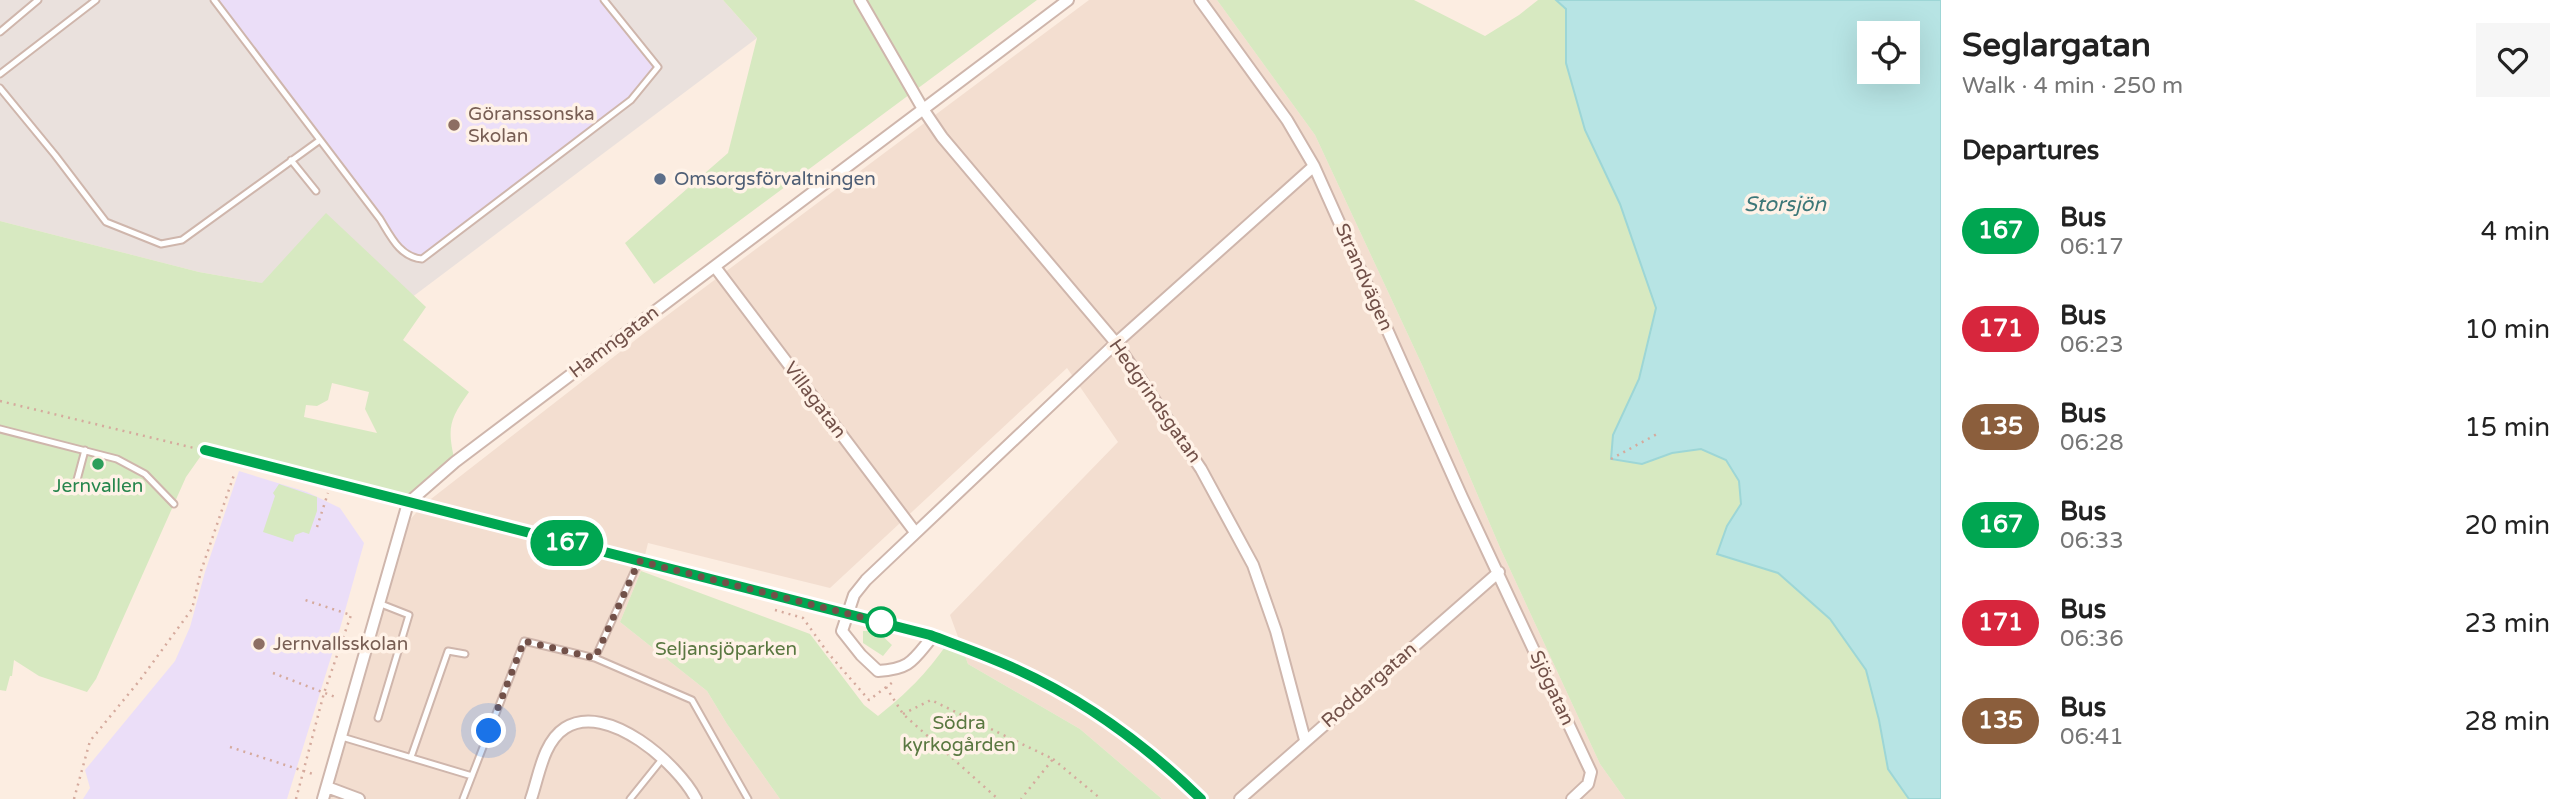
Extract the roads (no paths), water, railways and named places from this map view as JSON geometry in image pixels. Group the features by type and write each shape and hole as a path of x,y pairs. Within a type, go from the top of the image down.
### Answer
{"street":[{"name":"Hamngatan","path":"408,503 447,468 1068,0"},
{"name":"Strandvägen","path":"1200,0 1287,120 1314,166 1462,497 1499,572"},
{"name":"Hedgrindsgatan","path":"862,2 942,137 1116,343 1201,469 1254,565 1276,631 1305,740"},
{"path":"933,636 914,659 900,670 878,671 842,631 854,595 866,580 1116,343 1314,166"},
{"name":"Villagatan","path":"715,267 915,532"},
{"path":"205,450 848,612 933,636 1018,670 1079,704 1161,761 1201,799"},
{"path":"323,799 324,782 342,737 408,503"},
{"name":"Roddargatan","path":"1240,799 1499,572"},
{"name":"Sjögatan","path":"1499,572 1591,772 1588,784 1572,799"},
{"path":"531,799 552,741 565,728 587,721 616,729 641,741 663,758 682,778 696,799"},
{"path":"324,782 359,799"}],"lane":[{"path":"0,32 38,0"},
{"path":"0,74 96,0"},
{"path":"214,0 399,248 411,258 422,259 631,100 657,67 604,0"},
{"path":"0,88 106,222 161,244 182,240 320,140"},
{"path":"291,160 316,191"},
{"path":"0,429 117,459 145,474 174,504"},
{"path":"77,480 85,450"},
{"path":"595,658 639,561"},
{"path":"378,718 409,615 381,604"},
{"path":"463,799 524,641 595,658 692,700 748,799"},
{"path":"411,757 448,652 465,653"},
{"path":"342,737 472,776"},
{"path":"629,799 663,758"}],"water":[{"name":"Storsjön","path":"1556,0 1941,0 1941,799 1909,799 1888,769 1866,670 1830,619 1778,573 1717,554 1727,526 1741,504 1739,481 1726,460 1701,449 1672,453 1642,464 1611,459 1613,435 1639,379 1656,308 1620,204 1585,130 1566,63 1566,9"}],"place":[{"name":"Göranssonska Skolan","path":"454,125"},
{"name":"Omsorgsförvaltningen","path":"660,179"},
{"name":"Jernvallen","path":"98,464"},
{"name":"Jernvallsskolan","path":"259,644"}],"park label":[{"name":"Seljansjöparken","path":"726,649"},
{"name":"Södra kyrkogården","path":"959,734"}]}
